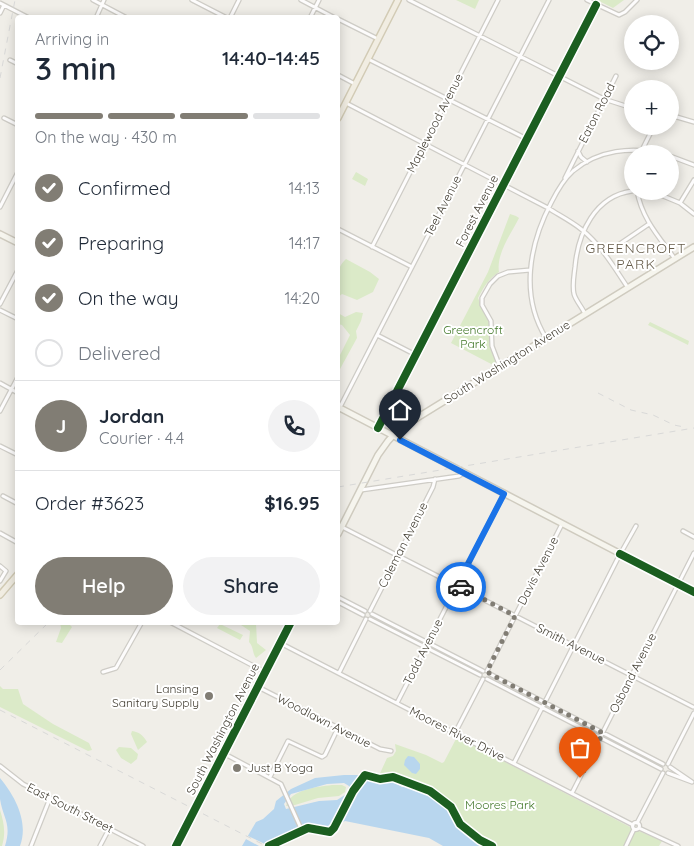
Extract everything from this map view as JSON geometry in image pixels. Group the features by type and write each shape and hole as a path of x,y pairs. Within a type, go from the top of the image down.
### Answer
{"main road":[{"path":"340,114 398,0"},
{"path":"0,596 15,578"}],"street":[{"path":"93,0 121,15"},
{"path":"97,15 104,0"},
{"path":"192,0 222,15"},
{"path":"230,15 239,0"},
{"path":"301,0 330,15"},
{"path":"311,15 319,0"},
{"path":"409,0 604,99 624,105"},
{"name":"Maplewood Avenue","path":"372,247 498,0"},
{"name":"Teel Avenue","path":"340,404 549,0"},
{"path":"587,0 616,14 625,12 637,0"},
{"path":"0,3 23,15"},
{"path":"0,13 4,5"},
{"name":"Forest Avenue","path":"378,428 596,5"},
{"path":"340,20 378,39"},
{"path":"368,59 527,139"},
{"path":"10,60 15,62"},
{"path":"340,76 355,84"},
{"name":"Eaton Road","path":"546,338 537,323 530,287 530,270 535,242 548,208 616,76"},
{"path":"345,103 548,208 584,231 605,254 628,288"},
{"path":"4,118 15,124"},
{"path":"679,118 694,122"},
{"name":"Eaton Road","path":"578,150 581,157 587,162"},
{"path":"565,178 587,162 615,152 624,152"},
{"path":"679,159 694,165"},
{"path":"0,206 15,179"},
{"path":"680,203 694,180"},
{"path":"586,314 576,299 573,286 576,260 584,231 589,220 601,205 624,192"},
{"path":"639,200 649,224 676,258"},
{"path":"673,200 694,214"},
{"path":"605,254 649,224"},
{"path":"340,230 412,267"},
{"path":"0,234 15,242"},
{"name":"South Washington Avenue","path":"341,527 378,456 392,436 403,426 694,247"},
{"path":"500,367 492,346 491,321 481,302 482,298 490,284 498,276 508,272 530,270"},
{"path":"0,304 15,276"},
{"path":"0,310 15,318"},
{"path":"377,335 416,355"},
{"path":"0,411 15,382"},
{"path":"0,384 15,391"},
{"path":"340,409 694,592"},
{"path":"0,446 15,454"},
{"path":"360,490 464,474"},
{"name":"Coleman Avenue","path":"369,612 433,487 435,479"},
{"name":"Todd Avenue","path":"397,703 504,494"},
{"path":"3,496 15,502"},
{"name":"Davis Avenue","path":"487,672 562,524"},
{"path":"514,763 636,526"},
{"name":"Smith Avenue","path":"341,527 574,645 694,709"},
{"path":"683,532 694,537"},
{"path":"0,533 15,540"},
{"name":"Osband Avenue","path":"572,793 694,553"},
{"path":"0,566 6,571 0,581"},
{"path":"340,598 667,765 693,783"},
{"path":"340,603 664,771 693,783"},
{"path":"363,615 369,612"},
{"path":"339,673 368,619 369,612"},
{"path":"103,672 116,668 140,625"},
{"path":"176,625 265,672"},
{"name":"South Washington Avenue","path":"176,846 290,625"},
{"name":"Moores River Drive","path":"280,644 514,763 634,827"},
{"path":"455,733 487,672"},
{"path":"483,678 487,672"},
{"name":"Woodlawn Avenue","path":"258,687 380,749 391,751"},
{"path":"626,846 694,709"},
{"path":"270,777 288,742 322,757 325,755 338,728"},
{"path":"223,753 278,781 283,786 303,833"},
{"path":"664,771 667,765"},
{"name":"East South Street","path":"0,766 23,784 143,846"},
{"path":"31,846 50,798"},
{"path":"638,823 639,828"},
{"path":"634,827 678,846"},
{"path":"100,846 109,829"}],"green space":[{"path":"456,0 479,0 475,9"},
{"path":"597,0 624,0 613,8"},
{"path":"356,172 368,179 365,186 352,179"},
{"name":"Greencroft Park","path":"510,214 519,218 502,251 499,272 489,280 478,298 489,322 490,347 496,363 495,366 451,343 488,272"},
{"path":"346,259 379,279 373,292 357,300 342,294 340,296 340,267"},
{"path":"356,312 363,313 356,331 357,338 340,369 340,355 350,335 340,324 340,314 345,317"},
{"path":"650,322 689,341 688,345 648,325"},
{"path":"60,625 70,625 72,627 62,643 56,642"},
{"path":"222,625 243,635 240,640 217,628"},
{"path":"241,625 256,625 257,643 266,650 256,658 249,642 250,631"},
{"path":"0,686 3,689 18,689 23,704 53,724 89,743 92,750 88,751 0,707"},
{"path":"132,731 141,734 147,742 138,750 131,734"},
{"name":"Moores Park","path":"457,737 632,828 662,841 659,846 481,846 461,826 452,812 437,800 413,787 402,786 392,780 377,780 387,758 393,756 396,751 395,744 442,763"},
{"path":"119,747 131,748 138,754 137,759 131,764 121,758 116,750"},
{"path":"332,785 346,787 345,792 339,796 318,798 286,806 289,800 299,792"},
{"path":"0,810 4,828 2,846 0,846"}],"water":[{"path":"408,756 414,757 420,764 420,769 416,774 412,773 404,765"},
{"path":"357,775 392,781 402,787 413,787 437,800 451,812 460,826 480,846 443,846 429,838 345,821 331,829 309,826 274,841 268,846 242,846 256,822 263,819 274,809 276,801 291,789 315,778","holes":["344,783 349,786 348,793 337,800 319,801 286,809 284,804 291,794 327,784"]},
{"path":"0,778 11,793 22,819 23,828 20,846 5,846 8,832 1,806"}],"pier":[{"path":"246,835 269,846 259,846 244,838"}],"railway":[{"path":"0,78 15,0"},
{"path":"598,393 631,410 653,415 674,425 684,427"},
{"path":"340,487 694,428"},
{"path":"0,670 46,625"},
{"path":"0,710 266,846"}],"cycle path":[{"path":"378,428 596,5"},
{"path":"620,554 694,592"},
{"path":"176,846 289,625"},
{"path":"269,846 308,828 330,832 334,828 353,791 365,775 380,779 393,777 430,791 451,807 460,824 480,840 492,846"}],"way so far":[{"path":"461,587 515,616 487,671 603,733 580,778"}],"place":[{"name":"Lansing Sanitary Supply","path":"209,696"},
{"name":"Just B Yoga","path":"237,768"}],"district":[{"name":"GREENCROFT PARK","path":"636,256"}],"route":[{"path":"400,440 504,494 457,585 461,587"}]}
